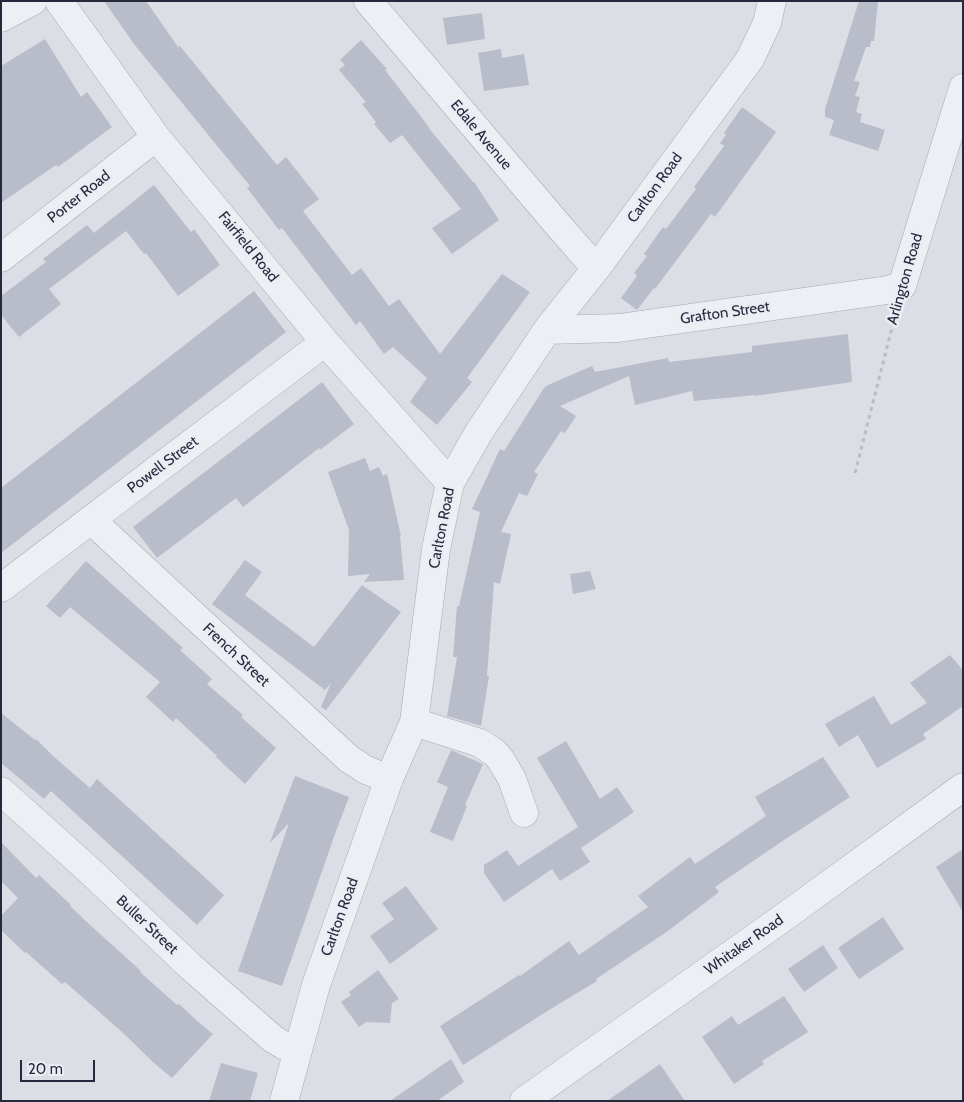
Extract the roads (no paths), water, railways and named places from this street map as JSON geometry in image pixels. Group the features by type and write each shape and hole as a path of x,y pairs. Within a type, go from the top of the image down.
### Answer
{"street":[{"path":"1,18 33,1"},
{"name":"Fairfield Road","path":"59,1 156,137 325,342 450,483"},
{"name":"Edale Avenue","path":"368,1 558,226 586,257 598,266"},
{"name":"Carlton Road","path":"284,1101 316,985 389,780 414,722 436,549 450,483 478,432 547,330 598,266 750,58 768,23 772,1"},
{"name":"Arlington Road","path":"902,286 957,125 963,88"},
{"name":"Porter Road","path":"1,258 156,137"},
{"name":"Grafton Street","path":"547,330 619,328 888,290 902,286"},
{"name":"Powell Street","path":"1,588 325,342"},
{"name":"French Street","path":"90,520 349,759 366,770 389,780"},
{"path":"414,722 480,743 494,753 501,760 512,779 524,813"},
{"name":"Whitaker Road","path":"524,1101 780,920 963,787"},
{"name":"Buller Street","path":"1,791 273,1039 297,1053"}]}
